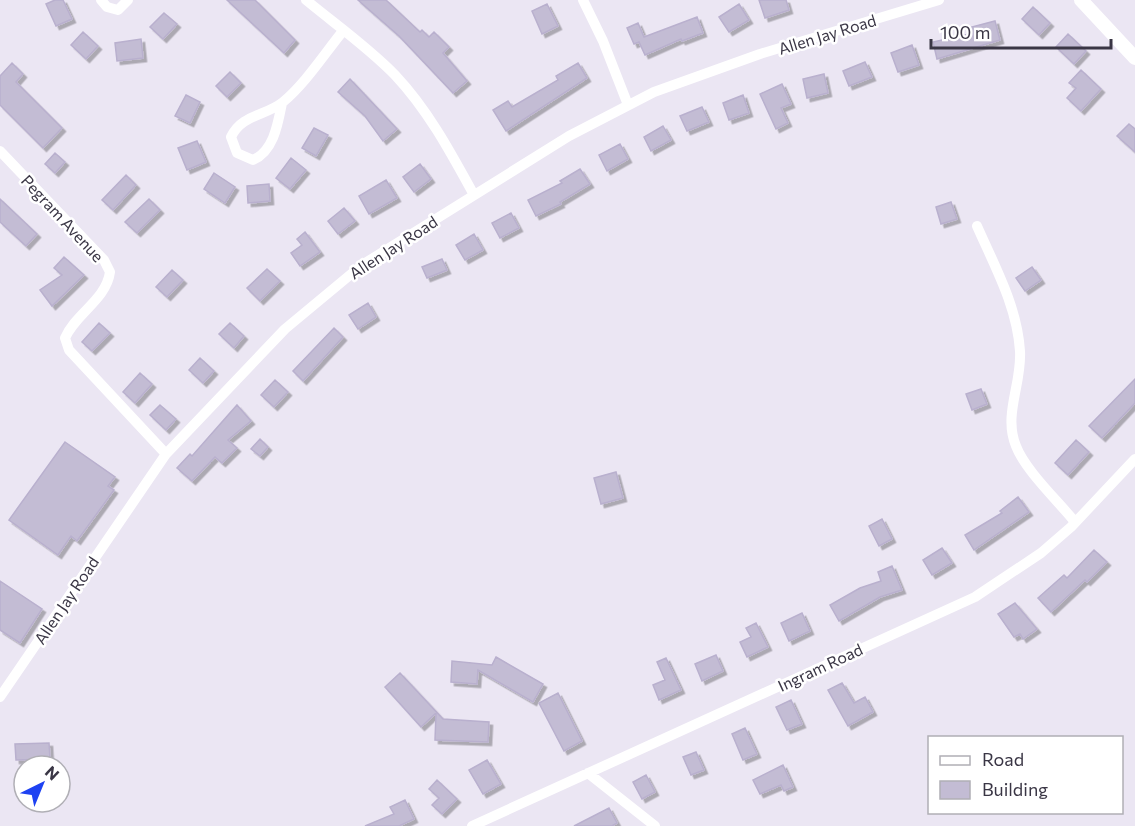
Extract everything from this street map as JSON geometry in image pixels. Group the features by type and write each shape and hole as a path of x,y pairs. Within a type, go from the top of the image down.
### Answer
{"street":[{"path":"101,0 107,7 118,10 128,0"},
{"path":"306,0 393,73 411,93 455,160 474,195"},
{"path":"583,0 603,41 628,105"},
{"name":"Allen Jay Road","path":"0,697 165,454 285,328 362,265 569,136 654,93 760,54 939,0"},
{"path":"1081,0 1135,58"},
{"path":"282,103 254,115 234,131 231,137 237,153 253,160 261,156 272,139 282,103 343,31"},
{"name":"Pegram Avenue","path":"0,151 104,260 110,272 104,291 70,326 65,338 69,350 165,454"},
{"path":"977,226 1010,300 1018,331 1020,364 1011,417 1015,444 1027,466 1075,522"},
{"name":"Ingram Road","path":"472,826 975,597 1041,554 1135,459"},
{"path":"588,773 655,826"}],"building":[{"path":"55,0 63,0 72,19 56,26 46,4"},
{"path":"227,0 255,0 295,40 284,53"},
{"path":"358,0 386,0 420,32 422,30 429,37 434,32 449,47 443,53 467,81 453,93 399,36"},
{"path":"759,0 786,0 789,10 765,18"},
{"path":"547,4 558,26 542,34 532,11"},
{"path":"739,4 749,20 729,32 719,17"},
{"path":"1033,7 1050,23 1039,35 1022,19"},
{"path":"164,13 177,24 163,39 150,27"},
{"path":"697,17 703,33 682,41 681,39 645,55 639,42 634,44 627,28 638,23 644,37"},
{"path":"995,21 1000,40 937,59 933,42 969,34 968,28"},
{"path":"83,32 98,46 86,59 71,45"},
{"path":"1068,34 1086,51 1074,64 1056,47"},
{"path":"141,39 143,58 117,61 115,43"},
{"path":"912,45 919,65 898,72 891,53"},
{"path":"865,62 872,77 849,86 843,71"},
{"path":"12,63 23,74 16,82 62,128 43,148 0,105 0,76"},
{"path":"578,63 587,78 506,131 493,110 508,101 512,107 558,80 556,76"},
{"path":"1081,70 1101,89 1081,111 1067,98 1076,88 1069,83"},
{"path":"230,72 241,83 227,97 216,86"},
{"path":"824,74 828,93 807,98 803,79"},
{"path":"350,79 397,129 383,141 365,116 338,92"},
{"path":"782,84 791,104 781,108 788,123 776,129 760,94"},
{"path":"186,95 200,102 190,123 175,116"},
{"path":"743,95 749,113 729,120 723,103"},
{"path":"702,107 709,122 687,131 680,116"},
{"path":"1129,124 1135,129 1135,152 1117,136"},
{"path":"663,126 671,140 651,151 644,137"},
{"path":"314,128 328,135 316,156 302,148"},
{"path":"197,141 206,162 187,170 178,148"},
{"path":"620,144 628,159 607,171 599,155"},
{"path":"55,153 65,162 55,173 45,164"},
{"path":"291,158 306,170 290,189 276,178"},
{"path":"420,164 431,179 414,192 403,177"},
{"path":"580,169 590,184 560,202 561,204 536,216 528,200 562,183 560,181"},
{"path":"214,173 235,187 225,203 204,189"},
{"path":"126,175 136,185 113,210 102,200"},
{"path":"386,180 397,198 369,214 359,196"},
{"path":"269,184 270,201 248,203 247,186"},
{"path":"0,199 37,234 26,246 0,222"},
{"path":"149,199 160,210 137,233 125,222"},
{"path":"951,202 957,219 941,224 936,207"},
{"path":"344,208 355,221 338,234 328,221"},
{"path":"511,213 519,228 500,238 492,223"},
{"path":"305,232 320,252 300,266 291,253 302,245 297,239"},
{"path":"474,234 483,250 465,260 456,245"},
{"path":"64,257 84,275 52,306 40,290 62,275 54,268"},
{"path":"442,259 447,270 427,278 422,267"},
{"path":"1032,267 1041,280 1025,291 1016,278"},
{"path":"267,269 280,281 260,301 247,288"},
{"path":"172,270 183,280 167,297 156,287"},
{"path":"368,303 376,317 358,329 349,315"},
{"path":"99,323 110,333 92,351 82,342"},
{"path":"230,323 244,336 234,348 219,334"},
{"path":"334,328 343,337 303,381 293,371"},
{"path":"200,358 214,371 203,383 189,370"},
{"path":"140,373 152,384 135,403 123,392"},
{"path":"1135,379 1135,403 1102,438 1089,426"},
{"path":"275,380 288,392 274,407 261,395"},
{"path":"981,389 987,404 972,410 966,394"},
{"path":"160,405 176,419 166,430 150,415"},
{"path":"237,405 251,421 228,440 237,448 222,463 215,457 192,481 177,468 190,454 192,456"},
{"path":"260,439 268,447 260,456 251,449"},
{"path":"1076,440 1089,452 1068,475 1055,463"},
{"path":"65,442 115,477 108,486 114,490 77,541 71,536 58,555 9,520"},
{"path":"616,472 623,498 601,504 594,478"},
{"path":"1018,497 1029,512 974,550 965,535 1002,513 1000,511"},
{"path":"882,519 892,539 879,546 869,526"},
{"path":"942,548 952,563 932,575 923,560"},
{"path":"1094,550 1107,562 1051,612 1038,598 1064,575 1067,578"},
{"path":"892,566 902,590 880,597 839,621 830,605 860,588 881,581 878,572"},
{"path":"0,581 42,609 20,643 0,630"},
{"path":"1015,603 1037,629 1023,639 1020,634 1014,637 998,614"},
{"path":"802,613 810,631 789,641 781,623"},
{"path":"756,623 768,647 747,657 740,642 751,637 746,628"},
{"path":"716,655 723,671 702,681 695,664"},
{"path":"496,657 543,684 533,702 478,670 477,684 451,682 452,661 492,665"},
{"path":"666,658 681,690 659,700 653,685 665,680 657,662"},
{"path":"400,673 443,719 489,722 488,742 435,740 436,713 421,727 385,687"},
{"path":"842,683 854,703 865,697 873,712 848,726 828,690"},
{"path":"558,693 582,741 564,751 539,703"},
{"path":"791,700 802,724 787,730 776,707"},
{"path":"745,728 757,754 743,760 732,734"},
{"path":"49,743 50,754 16,754 15,744"},
{"path":"696,752 704,770 691,775 683,757"},
{"path":"487,760 501,784 483,794 469,770"},
{"path":"783,765 793,787 784,791 781,785 760,794 753,780"},
{"path":"646,775 655,792 642,799 633,782"},
{"path":"437,780 457,799 442,814 432,805 439,798 429,789"},
{"path":"405,800 414,819 399,826 365,826 394,814 390,807"},
{"path":"609,808 617,823 612,826 574,826"}]}
